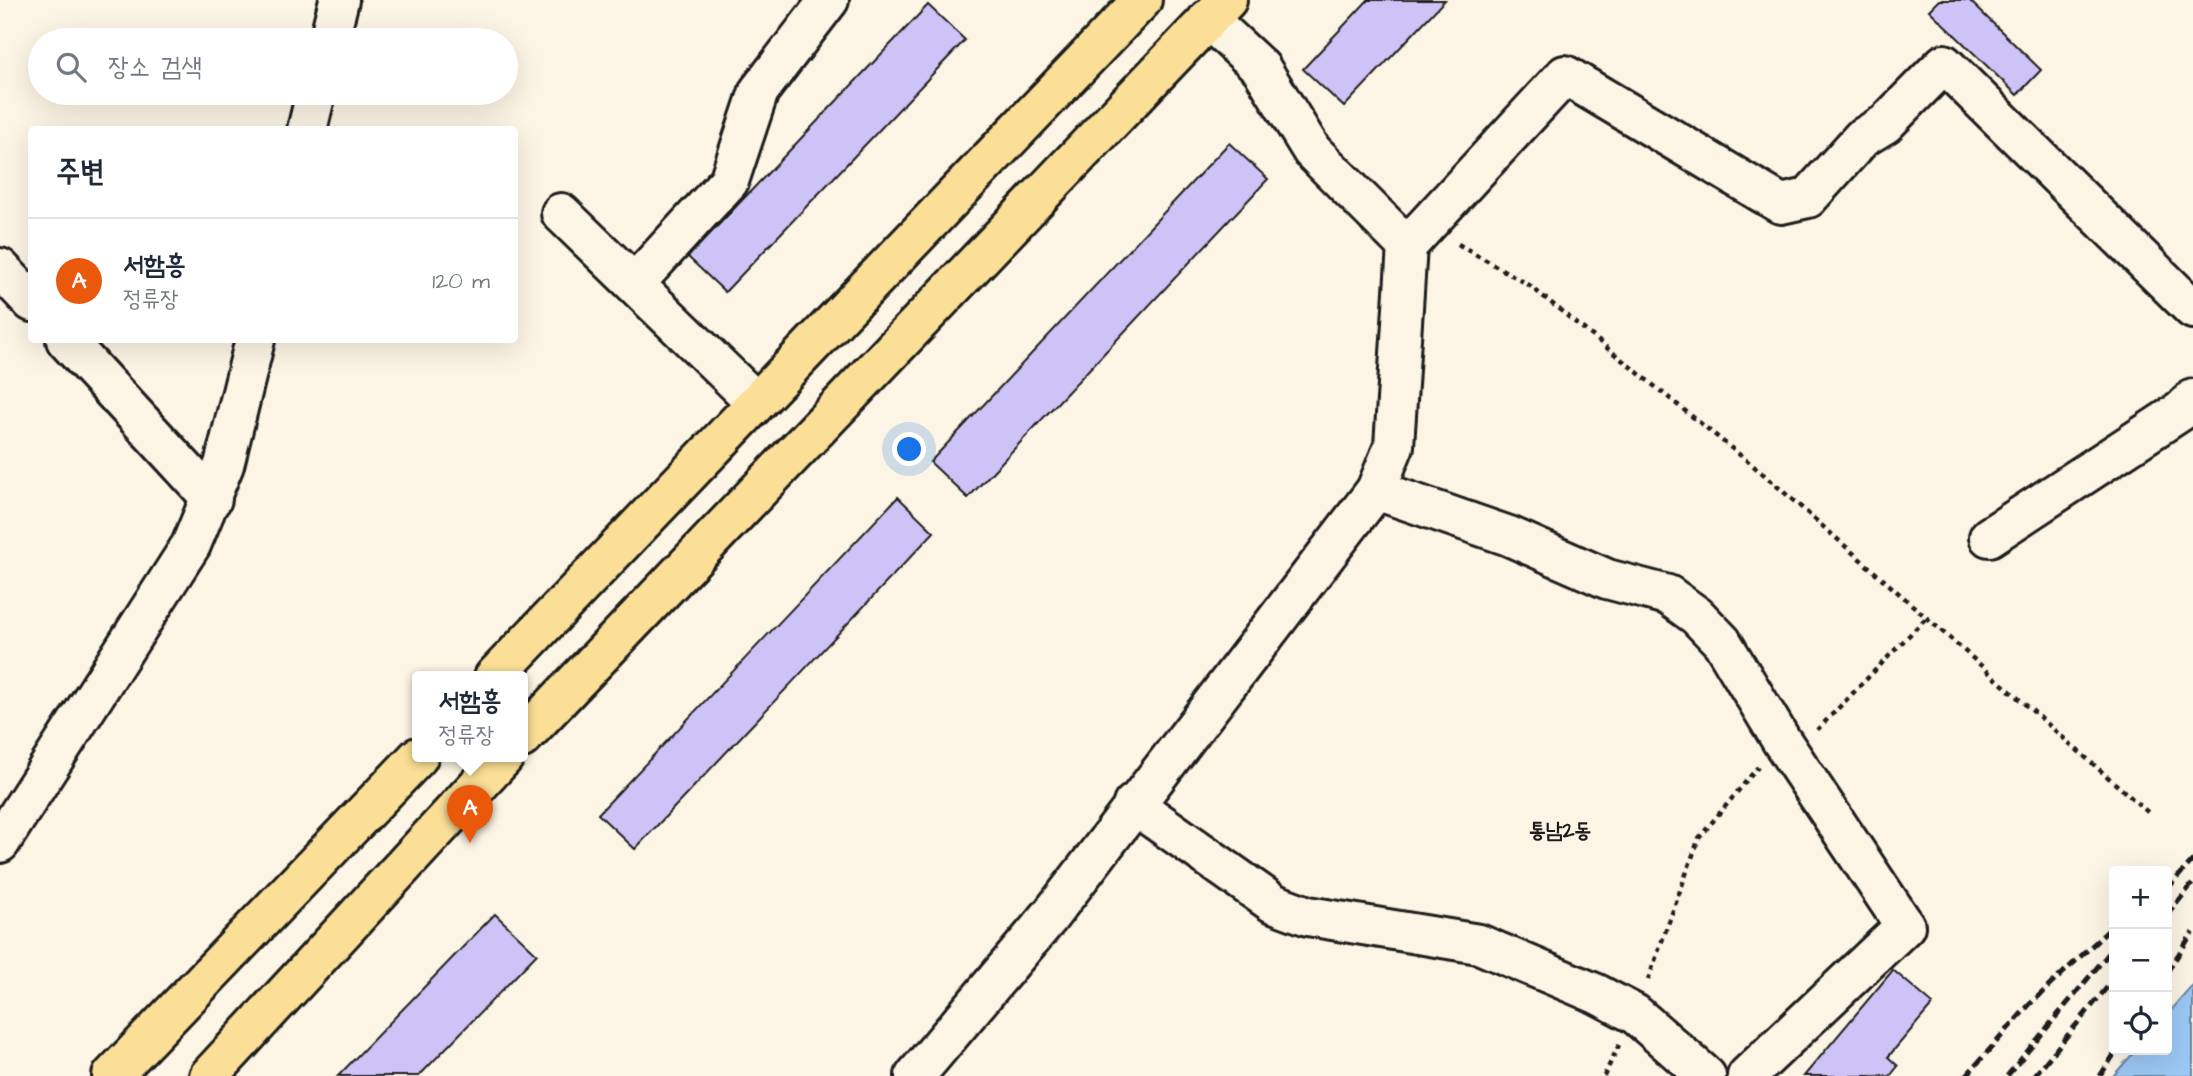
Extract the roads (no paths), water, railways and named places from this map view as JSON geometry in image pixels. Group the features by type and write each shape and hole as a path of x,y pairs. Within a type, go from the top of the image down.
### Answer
{"main road":[{"path":"500,671 1142,0"},
{"path":"528,733 1217,10"},
{"path":"113,1076 413,762"},
{"path":"209,1076 499,762"}],"street":[{"path":"332,28 339,0"},
{"path":"635,284 729,181 759,91 829,0"},
{"path":"1217,10 1261,68 1312,151 1417,236"},
{"path":"915,1076 1050,916 1133,804 1376,491 1394,446 1417,236 1565,75 1781,204 1808,198 1862,138 1885,124 1944,64 2193,309"},
{"path":"308,126 313,105"},
{"path":"561,213 756,402"},
{"path":"0,268 28,298"},
{"path":"69,343 212,499"},
{"path":"0,843 13,792 191,545 224,465 254,343"},
{"path":"1989,537 2181,411 2193,399"},
{"path":"1376,491 1509,536 1607,579 1668,595 1698,616 1722,642 1785,746 1905,926 1747,1076"},
{"path":"1133,804 1273,903 1308,916 1479,944 1597,994 1635,1014 1706,1076"}],"water":[{"path":"2193,985 2193,1076 2113,1076 2132,1055 2172,1055 2172,1009"}],"railway":[{"path":"2172,883 2193,860"},
{"path":"2172,909 2193,883"},
{"path":"1966,1076 2030,1004 2110,929"},
{"path":"2172,964 2193,932"},
{"path":"2007,1076 2109,953"},
{"path":"2034,1076 2109,985"},
{"path":"2100,1076 2114,1055"}],"place":[{"name":"서함흥","path":"470,843"}],"district":[{"name":"통남2동","path":"1560,830"}]}
